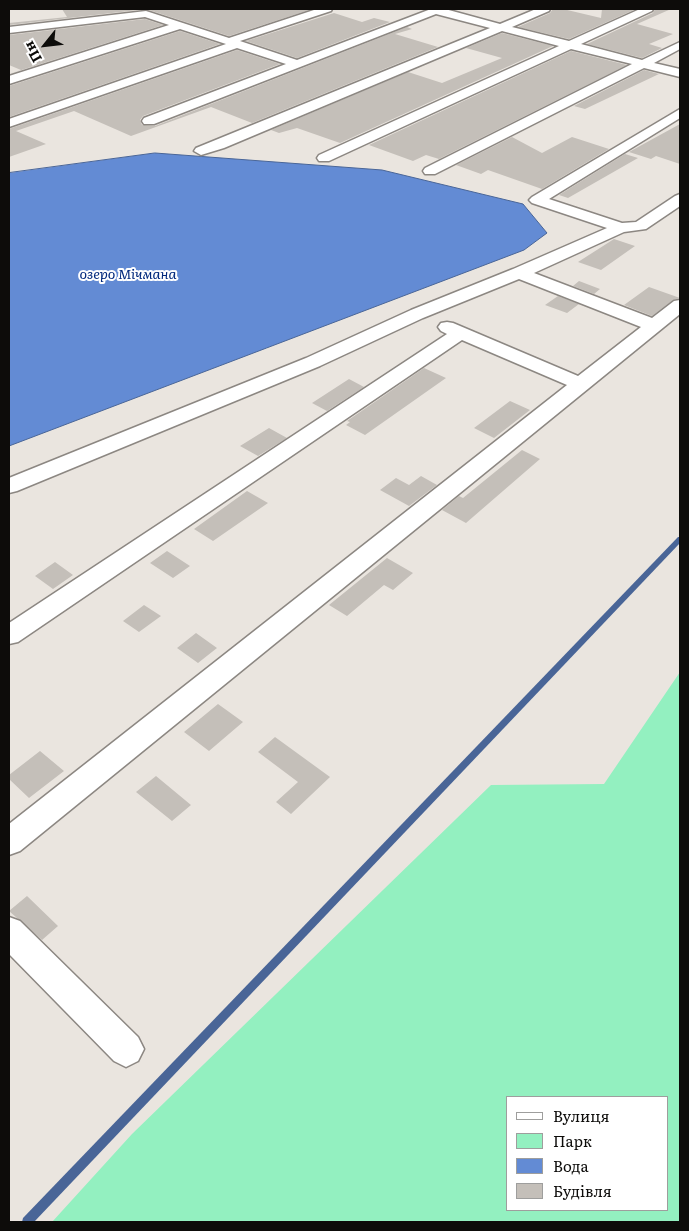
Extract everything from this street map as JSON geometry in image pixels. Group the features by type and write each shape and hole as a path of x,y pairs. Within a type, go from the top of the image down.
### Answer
{"street":[{"path":"9,123 327,9"},
{"path":"201,151 545,9"},
{"path":"324,158 568,44 648,9"},
{"path":"149,121 438,10 680,73"},
{"path":"9,30 146,14 298,64"},
{"path":"26,40 68,28 79,22"},
{"path":"9,80 180,25"},
{"path":"430,171 680,45"},
{"path":"680,113 536,200 621,228 640,226 680,199"},
{"path":"9,486 313,362 417,314 520,273 621,228"},
{"path":"520,273 656,326"},
{"path":"9,842 680,305"},
{"path":"417,314 582,385"},
{"path":"9,635 460,333"},
{"path":"9,932 126,1049"}],"green space":[{"path":"680,672 680,1222 52,1222 132,1134 491,785 604,784"}],"water":[{"name":"озеро Мічмана","path":"155,153 382,170 523,204 547,233 524,250 9,446 9,173"}],"building":[{"path":"62,9 146,9 9,25 9,23 67,17"},
{"path":"146,9 312,9 229,36"},
{"path":"553,9 563,9 601,18 602,9 636,9 569,39 518,27 550,13"},
{"path":"655,9 671,9 637,24 673,34 649,44 662,48 642,58 587,44 653,13"},
{"path":"334,13 362,22 374,18 390,22 297,58 246,41"},
{"path":"145,19 163,25 9,74 21,70 9,65 9,35"},
{"path":"407,27 412,29 395,34 438,47 252,123 211,107 131,136 74,111 16,131 46,144 9,157 9,129 237,50 280,64 143,116 140,120 142,125 155,126"},
{"path":"180,31 220,44 9,117 9,86"},
{"path":"502,33 553,46 340,143 297,128 279,133 271,130 408,72 442,83 502,58 466,48"},
{"path":"571,51 627,65 439,159 426,155 413,161 369,145"},
{"path":"644,70 659,74 585,109 574,106"},
{"path":"680,124 680,164 656,156 651,159 629,152"},
{"path":"512,137 542,153 572,137 609,149 542,189 488,170 481,174 456,165"},
{"path":"625,154 638,158 568,198 559,195"},
{"path":"614,239 635,246 601,270 578,262"},
{"path":"579,281 600,289 594,294 573,286"},
{"path":"649,287 680,298 673,300 652,316 624,305"},
{"path":"558,296 579,304 567,313 545,305"},
{"path":"424,368 446,378 365,435 346,425 350,422 347,421"},
{"path":"349,379 364,387 327,411 312,403"},
{"path":"510,401 530,410 494,438 474,428"},
{"path":"269,428 287,438 258,456 240,446"},
{"path":"522,450 540,459 466,523 442,510 459,496 463,498"},
{"path":"421,476 437,485 409,506 380,490 396,478 409,485"},
{"path":"247,491 268,503 213,541 194,529"},
{"path":"167,551 190,566 173,578 150,563"},
{"path":"387,558 413,573 393,590 384,585 347,616 329,605"},
{"path":"55,562 73,575 53,589 35,576"},
{"path":"144,605 161,616 139,632 123,621"},
{"path":"196,633 217,648 198,663 177,648"},
{"path":"218,704 243,722 209,751 184,732"},
{"path":"275,737 330,777 291,814 276,802 298,782 258,752"},
{"path":"40,751 64,771 29,798 9,779 9,775"},
{"path":"156,776 191,805 172,821 136,792"},
{"path":"27,896 58,926 42,940 9,911"}],"waterway":[{"path":"27,1222 680,539"}]}
